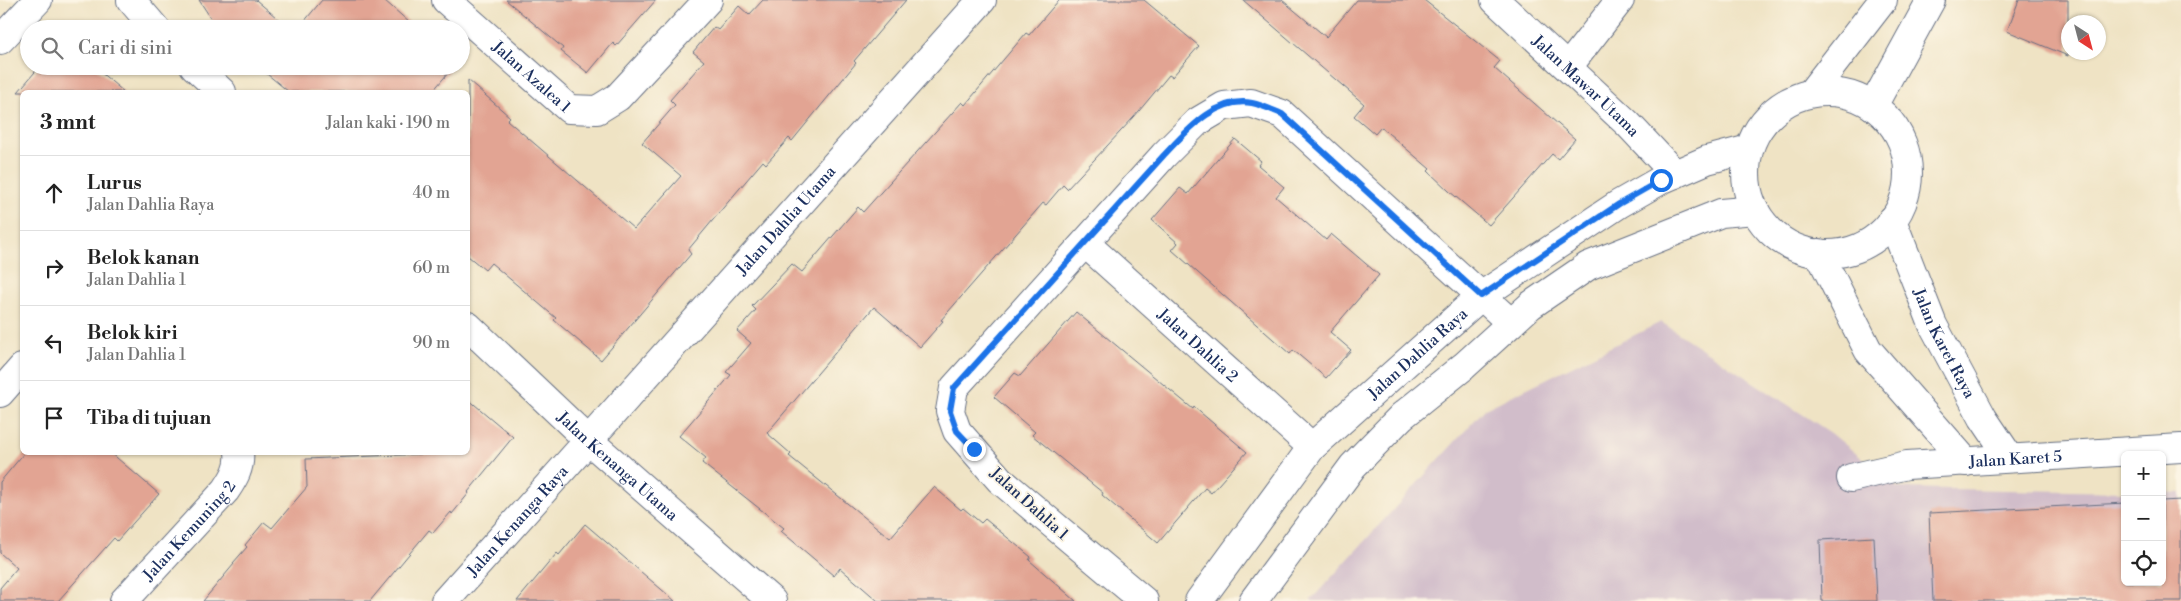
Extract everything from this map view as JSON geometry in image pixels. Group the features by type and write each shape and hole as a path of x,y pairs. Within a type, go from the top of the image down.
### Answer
{"street":[{"path":"0,40 38,0"},
{"path":"130,0 148,20"},
{"name":"Jalan Azalea 1","path":"446,0 469,20"},
{"name":"Jalan Azalea 1","path":"470,21 569,109 597,110 618,97 708,0"},
{"name":"Jalan Dahlia Utama","path":"587,439 982,0"},
{"name":"Jalan Mawar Utama","path":"1495,0 1628,124 1676,174"},
{"path":"1568,67 1620,0"},
{"path":"1810,93 1883,0"},
{"path":"1873,106 1931,0"},
{"path":"204,75 220,90"},
{"path":"1832,92 1853,96 1873,106 1889,120 1900,138 1907,158 1907,180 1902,201 1892,220 1877,236 1860,246 1840,252 1820,253 1800,249 1781,240 1766,226 1754,210 1748,190 1745,170 1749,149 1758,130 1772,113 1790,100 1810,93 1832,92"},
{"name":"Jalan Dahlia 1","path":"1144,601 1000,480 957,431 950,411 954,388 1086,244 1164,155 1197,122 1224,106 1251,103 1282,114 1511,323"},
{"name":"Jalan Dahlia Raya","path":"1199,601 1312,447 1481,296 1619,204 1707,160 1749,149"},
{"path":"1253,601 1353,466 1402,416 1464,366 1531,305 1588,266 1721,213 1754,210"},
{"name":"Jalan Karet Raya","path":"1892,220 1933,325 1983,418 2010,458"},
{"name":"Jalan Dahlia 2","path":"1086,244 1312,447"},
{"path":"1820,253 1868,350 1966,462"},
{"name":"Jalan Kenanga Utama","path":"470,328 587,439 772,601"},
{"path":"0,393 20,370"},
{"name":"Jalan Kenanga Raya","path":"444,601 587,439"},
{"name":"Jalan Karet 5","path":"1851,478 1906,465 2181,448"},
{"name":"Jalan Kemuning 2","path":"124,601 226,490 236,476 240,460 239,455"}],"shaded area":[{"path":"1661,322 1831,433 1898,488 2121,492 2121,586 2166,586 2166,492 2181,493 2181,601 1310,601 1485,409"}],"building":[{"path":"199,0 256,0 279,20 212,20"},
{"path":"322,0 384,0 407,20 305,20"},
{"path":"506,0 656,0 616,46 613,43 588,73 561,51 563,48"},
{"path":"763,0 906,0 854,61 856,63 792,141 789,138 766,164 763,161 723,208 688,250 691,254 601,360 554,320 556,318 491,263 485,270 470,258 470,90 468,90 468,80 510,117 507,120 634,229 681,176 642,143 675,105 670,100 704,61 693,52 714,27 718,30 739,6 749,15"},
{"path":"1059,0 1144,0 1199,46 1172,77 1169,75 1134,117 1067,189 1063,185 1046,205 1043,203 941,320 943,321 920,347 874,307 767,433 791,454 789,456 890,538 934,487 961,510 963,508 981,523 985,519 1031,557 1029,560 1076,601 878,601 840,568 834,576 781,531 784,528 702,463 706,458 679,436 731,375 726,372 751,343 737,331 756,310 752,306 792,264 802,272 858,207 863,212 962,102 965,105 1026,33 1029,35"},
{"path":"1243,0 1282,0 1326,37 1357,0 1424,0 1500,61 1494,68 1575,139 1558,159 1552,154 1489,225 1449,191 1428,171 1430,169 1381,127 1375,134 1354,116 1364,104"},
{"path":"2019,0 2068,0 2068,15 2061,15 2061,53 2007,31"},
{"path":"32,75 104,75 122,90 20,90 18,92"},
{"path":"268,75 446,75 434,90 287,90"},
{"path":"1235,139 1261,161 1258,165 1284,187 1276,197 1326,240 1331,234 1379,275 1330,332 1351,350 1326,378 1293,350 1290,354 1172,250 1178,243 1152,220 1180,188 1188,194"},
{"path":"1076,312 1247,452 1211,493 1205,488 1158,543 1102,495 1103,493 1032,435 1035,432 994,397 1015,373 1020,376"},
{"path":"470,401 513,437 452,514 451,512 433,533 429,530 370,601 203,601 234,564 247,547 245,545 264,522 272,528 307,487 306,459 399,455 470,455"},
{"path":"22,455 114,455 159,494 117,541 114,538 58,601 0,601 0,588 17,568 0,553 0,482"},
{"path":"2181,500 2181,601 1933,601 1929,513 2121,503 2121,586 2166,586 2166,501"},
{"path":"585,524 675,601 517,601 557,553 559,555"},
{"path":"1874,537 1877,601 1822,601 1820,540"}],"route":[{"path":"974,449 957,431 950,411 954,388 972,366 1086,244 1164,155 1197,122 1224,106 1251,103 1282,114 1481,296 1619,204 1661,180"}]}
